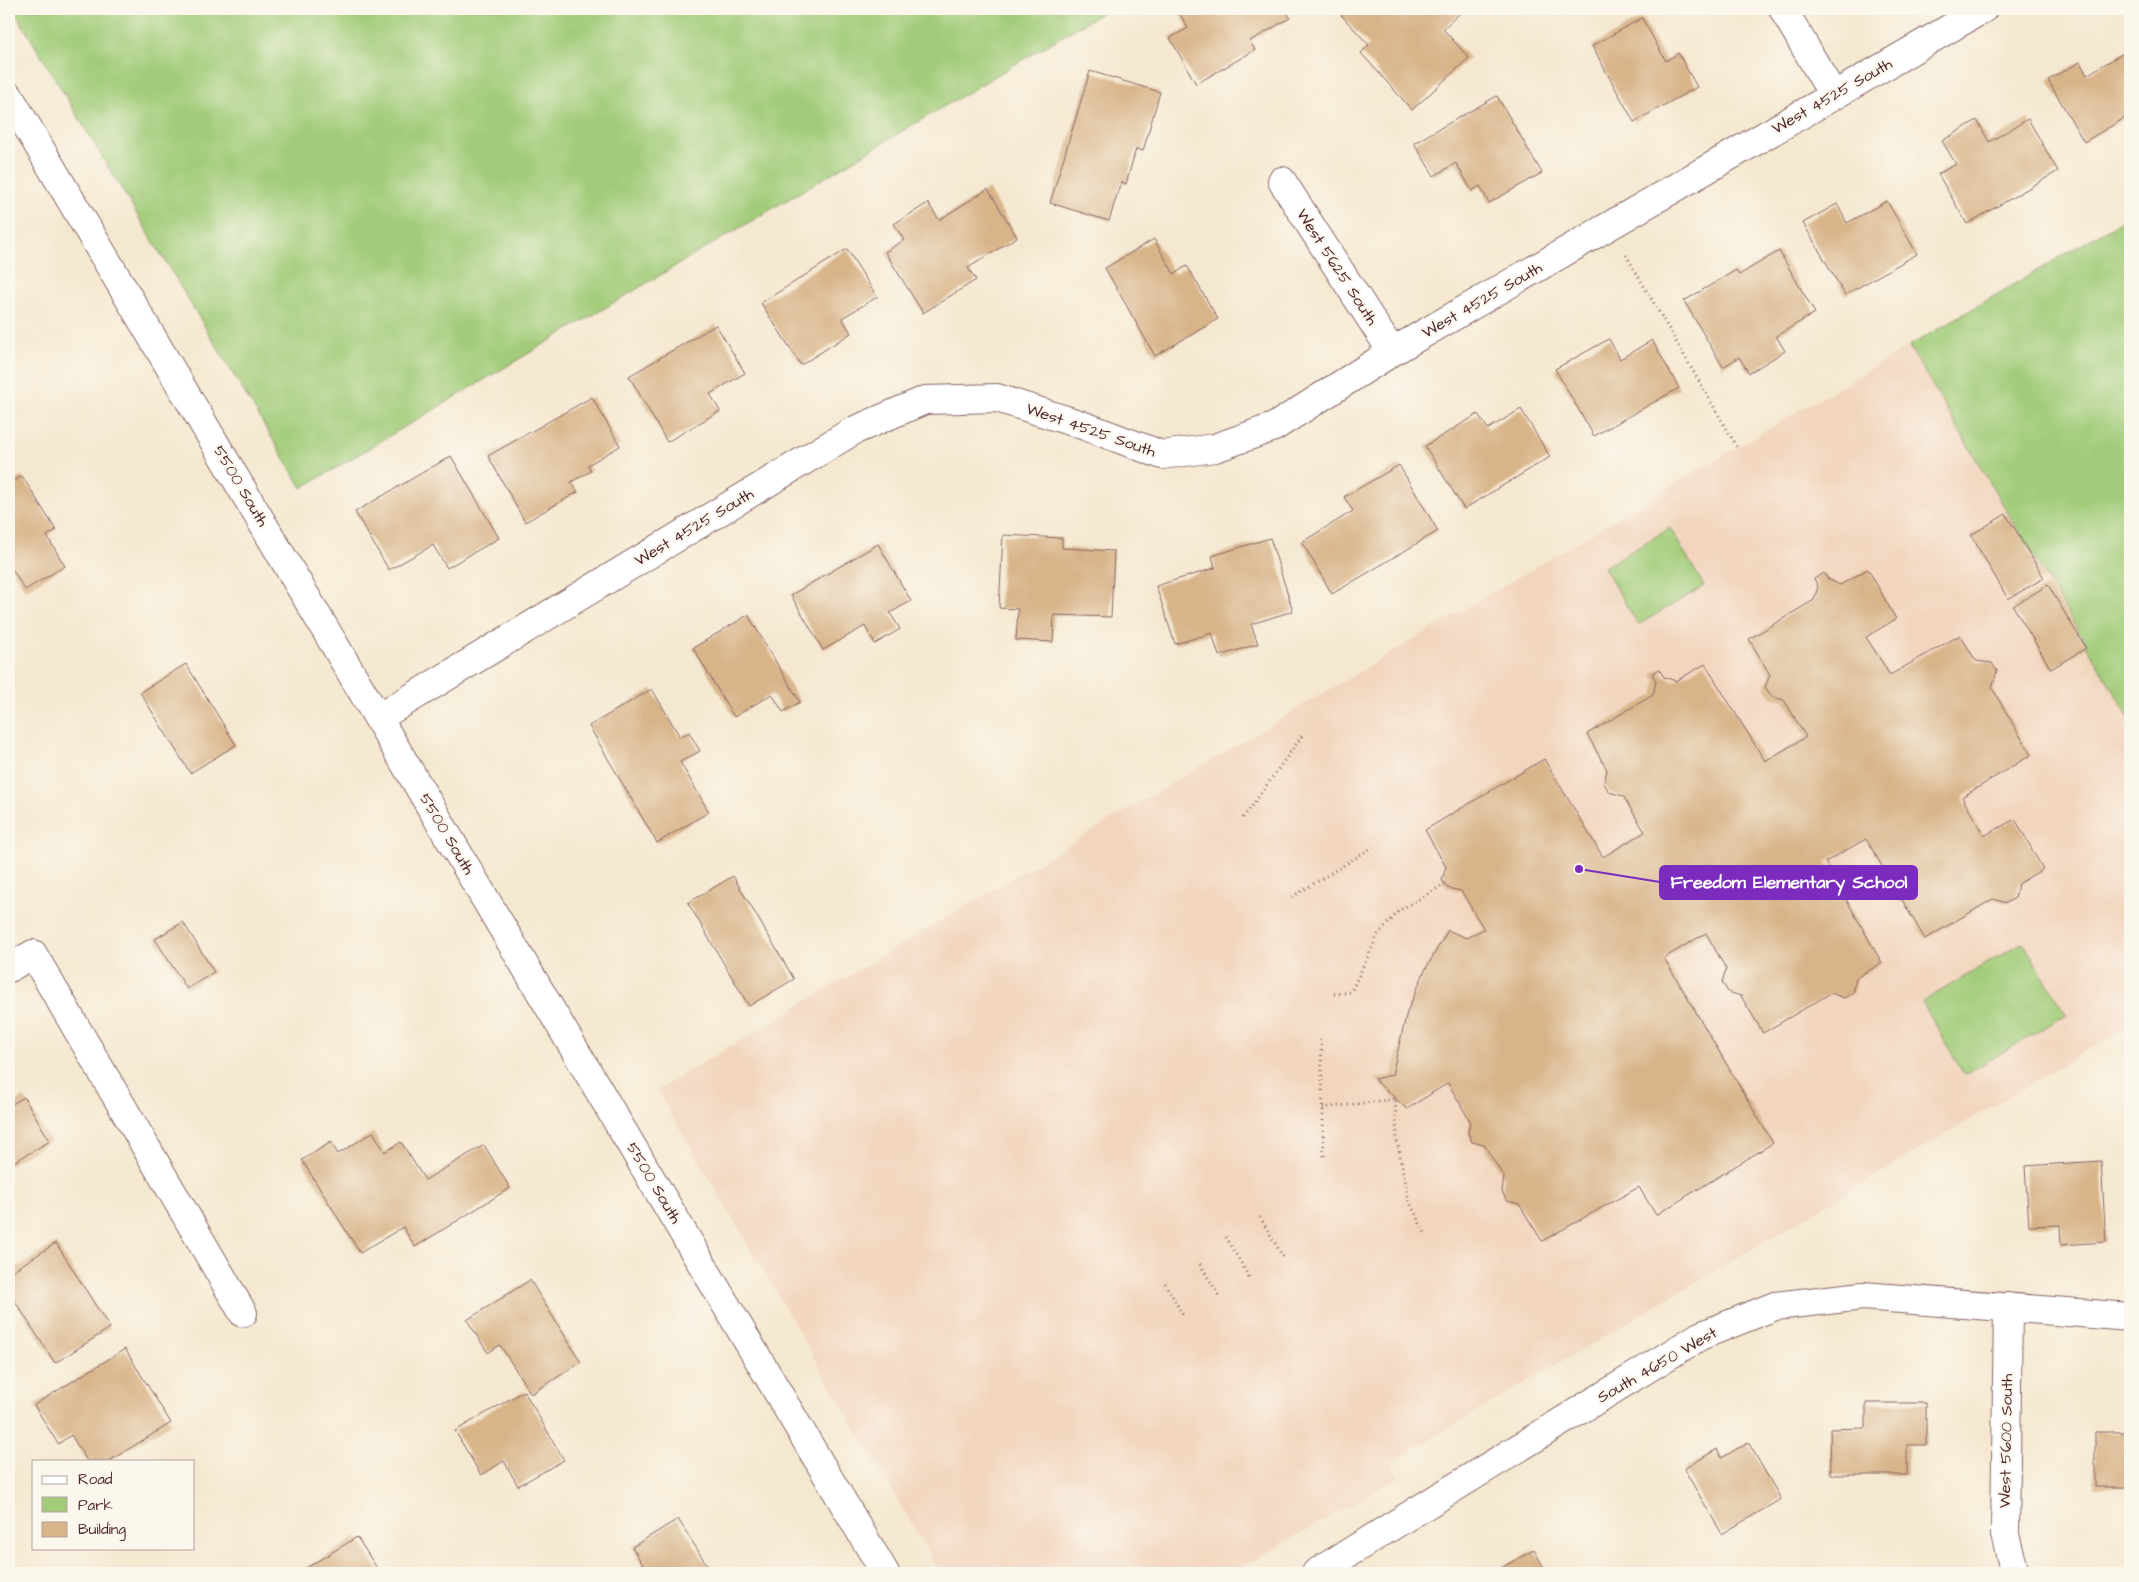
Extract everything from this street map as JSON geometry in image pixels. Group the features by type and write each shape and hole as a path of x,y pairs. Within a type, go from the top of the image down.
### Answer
{"street":[{"path":"1783,9 1833,95"},
{"name":"West 4525 South","path":"378,718 853,431 925,400 997,398 1082,425 1162,455 1216,448 1274,427 1392,352 1983,9"},
{"name":"5500 South","path":"9,96 885,1573"},
{"name":"West 5625 South","path":"1282,181 1392,352"},
{"path":"9,968 33,954 243,1313"},
{"name":"South 4650 West","path":"1316,1573 1700,1336 1775,1306 1863,1296 2130,1317"},
{"name":"West 5600 South","path":"2008,1308 2005,1535 2015,1573"}],"path":[{"path":"1625,254 1737,447"},
{"path":"1243,818 1304,733"},
{"path":"1292,897 1372,847"},
{"path":"1334,994 1351,992 1378,935 1400,910 1445,884"},
{"path":"1321,1040 1324,1156"},
{"path":"1323,1108 1395,1099 1396,1140 1410,1201 1426,1235"},
{"path":"1260,1217 1283,1257"},
{"path":"1226,1237 1249,1278"},
{"path":"1200,1264 1219,1296"},
{"path":"1165,1283 1184,1317"}],"shaded area":[{"path":"2130,217 2130,1025 1390,1463 1400,1477 1232,1573 941,1573 657,1090 1737,447"}],"green space":[{"path":"13,9 1108,9 302,488"},
{"path":"2130,216 2130,719 1909,346"},
{"path":"1670,528 1704,586 1638,625 1604,567"},
{"path":"2023,942 2066,1015 1964,1075 1922,1002"}],"building":[{"path":"1177,9 1285,9 1290,18 1250,41 1255,50 1196,84 1170,38 1188,28"},
{"path":"1347,9 1460,9 1462,11 1443,29 1469,58 1412,110 1361,53 1369,45 1341,15"},
{"path":"1642,18 1666,61 1678,53 1697,87 1634,122 1592,46"},
{"path":"2128,50 2130,54 2130,115 2084,142 2048,80 2080,62 2087,75"},
{"path":"1090,71 1160,92 1143,151 1136,149 1126,184 1121,182 1109,221 1050,203"},
{"path":"1497,96 1542,173 1489,203 1480,186 1472,191 1456,163 1434,176 1414,143"},
{"path":"2028,119 2058,171 1967,224 1938,174 1956,164 1942,141 1977,120 1989,142"},
{"path":"988,189 1017,237 968,268 976,280 923,313 885,252 904,240 894,224 928,203 939,220"},
{"path":"1887,201 1917,254 1845,295 1803,223 1837,204 1847,223"},
{"path":"1154,239 1174,274 1187,266 1218,319 1155,356 1105,268"},
{"path":"847,249 877,297 842,318 851,333 801,365 761,303"},
{"path":"1779,251 1815,313 1776,336 1785,351 1749,373 1739,357 1723,367 1684,301 1736,270 1739,275"},
{"path":"716,325 745,373 710,394 720,411 667,442 629,376"},
{"path":"1609,339 1620,359 1652,340 1679,388 1594,436 1555,369"},
{"path":"592,397 620,446 588,465 591,471 571,482 578,492 525,522 488,456"},
{"path":"1521,409 1550,457 1464,509 1425,446 1478,414 1488,429"},
{"path":"451,456 499,538 447,568 433,545 389,570 355,512"},
{"path":"1399,465 1438,531 1332,594 1302,542 1353,511 1344,497"},
{"path":"22,476 56,530 47,536 65,566 25,590 9,564 9,484"},
{"path":"2006,514 2044,578 2008,599 1971,535"},
{"path":"1003,535 1062,538 1062,548 1114,551 1111,617 1054,615 1053,642 1016,640 1018,609 999,608"},
{"path":"1270,538 1293,611 1251,624 1258,644 1219,656 1212,633 1175,644 1156,586 1215,568 1212,556"},
{"path":"878,544 911,601 890,613 900,629 875,644 865,626 823,650 791,595"},
{"path":"1868,569 1896,619 1866,637 1890,675 1960,635 1976,661 1992,663 1997,671 1992,688 2031,755 1962,797 1984,836 2015,819 2043,869 2018,884 2015,898 2006,903 1993,899 1925,939 1902,900 1890,897 1884,888 1888,876 1866,839 1825,862 1882,963 1856,978 1853,993 1844,998 1831,993 1763,1033 1741,996 1728,992 1722,982 1726,969 1706,933 1664,958 1773,1143 1656,1215 1639,1187 1542,1241 1519,1204 1507,1201 1502,1192 1504,1177 1484,1145 1472,1142 1468,1133 1470,1121 1448,1083 1407,1109 1374,1079 1392,1075 1407,1012 1425,970 1448,930 1466,938 1484,929 1461,891 1447,888 1442,880 1446,867 1425,830 1544,759 1603,857 1645,832 1623,796 1609,792 1604,783 1607,770 1587,734 1653,695 1656,681 1652,674 1659,669 1664,677 1676,681 1705,664 1765,761 1806,737 1784,700 1772,697 1765,687 1770,675 1749,639 1814,600 1818,586 1814,579 1824,573 1828,579 1840,585"},
{"path":"2048,585 2086,648 2051,669 2013,606"},
{"path":"748,615 800,702 783,712 772,694 734,717 693,648"},
{"path":"186,664 236,745 190,773 140,692"},
{"path":"652,689 680,737 689,732 700,751 680,762 709,812 657,843 589,726"},
{"path":"733,876 794,979 749,1006 688,903"},
{"path":"183,922 214,972 187,989 155,939"},
{"path":"24,1097 50,1141 9,1165 9,1106"},
{"path":"373,1132 385,1152 401,1142 425,1180 484,1145 510,1188 415,1247 403,1227 360,1253 302,1160 331,1142 338,1154"},
{"path":"2101,1161 2106,1242 2061,1245 2060,1225 2029,1226 2025,1166"},
{"path":"56,1243 110,1328 55,1363 9,1292 9,1273"},
{"path":"530,1280 581,1362 531,1394 500,1345 488,1353 467,1320"},
{"path":"125,1349 171,1423 111,1460 86,1460 71,1435 58,1444 34,1405"},
{"path":"524,1391 564,1460 518,1486 504,1461 481,1475 455,1431"},
{"path":"1866,1403 1926,1403 1926,1445 1907,1445 1907,1475 1831,1475 1830,1429 1866,1428"},
{"path":"2095,1432 2130,1432 2130,1487 2095,1487"},
{"path":"1748,1442 1781,1499 1722,1534 1684,1469 1717,1449 1722,1458"},
{"path":"678,1519 712,1573 648,1573 632,1547"},
{"path":"357,1537 380,1573 298,1573"},
{"path":"1534,1550 1547,1573 1501,1573 1499,1569"}],"place":[{"name":"Freedom Elementary School","path":"1579,869"}]}
